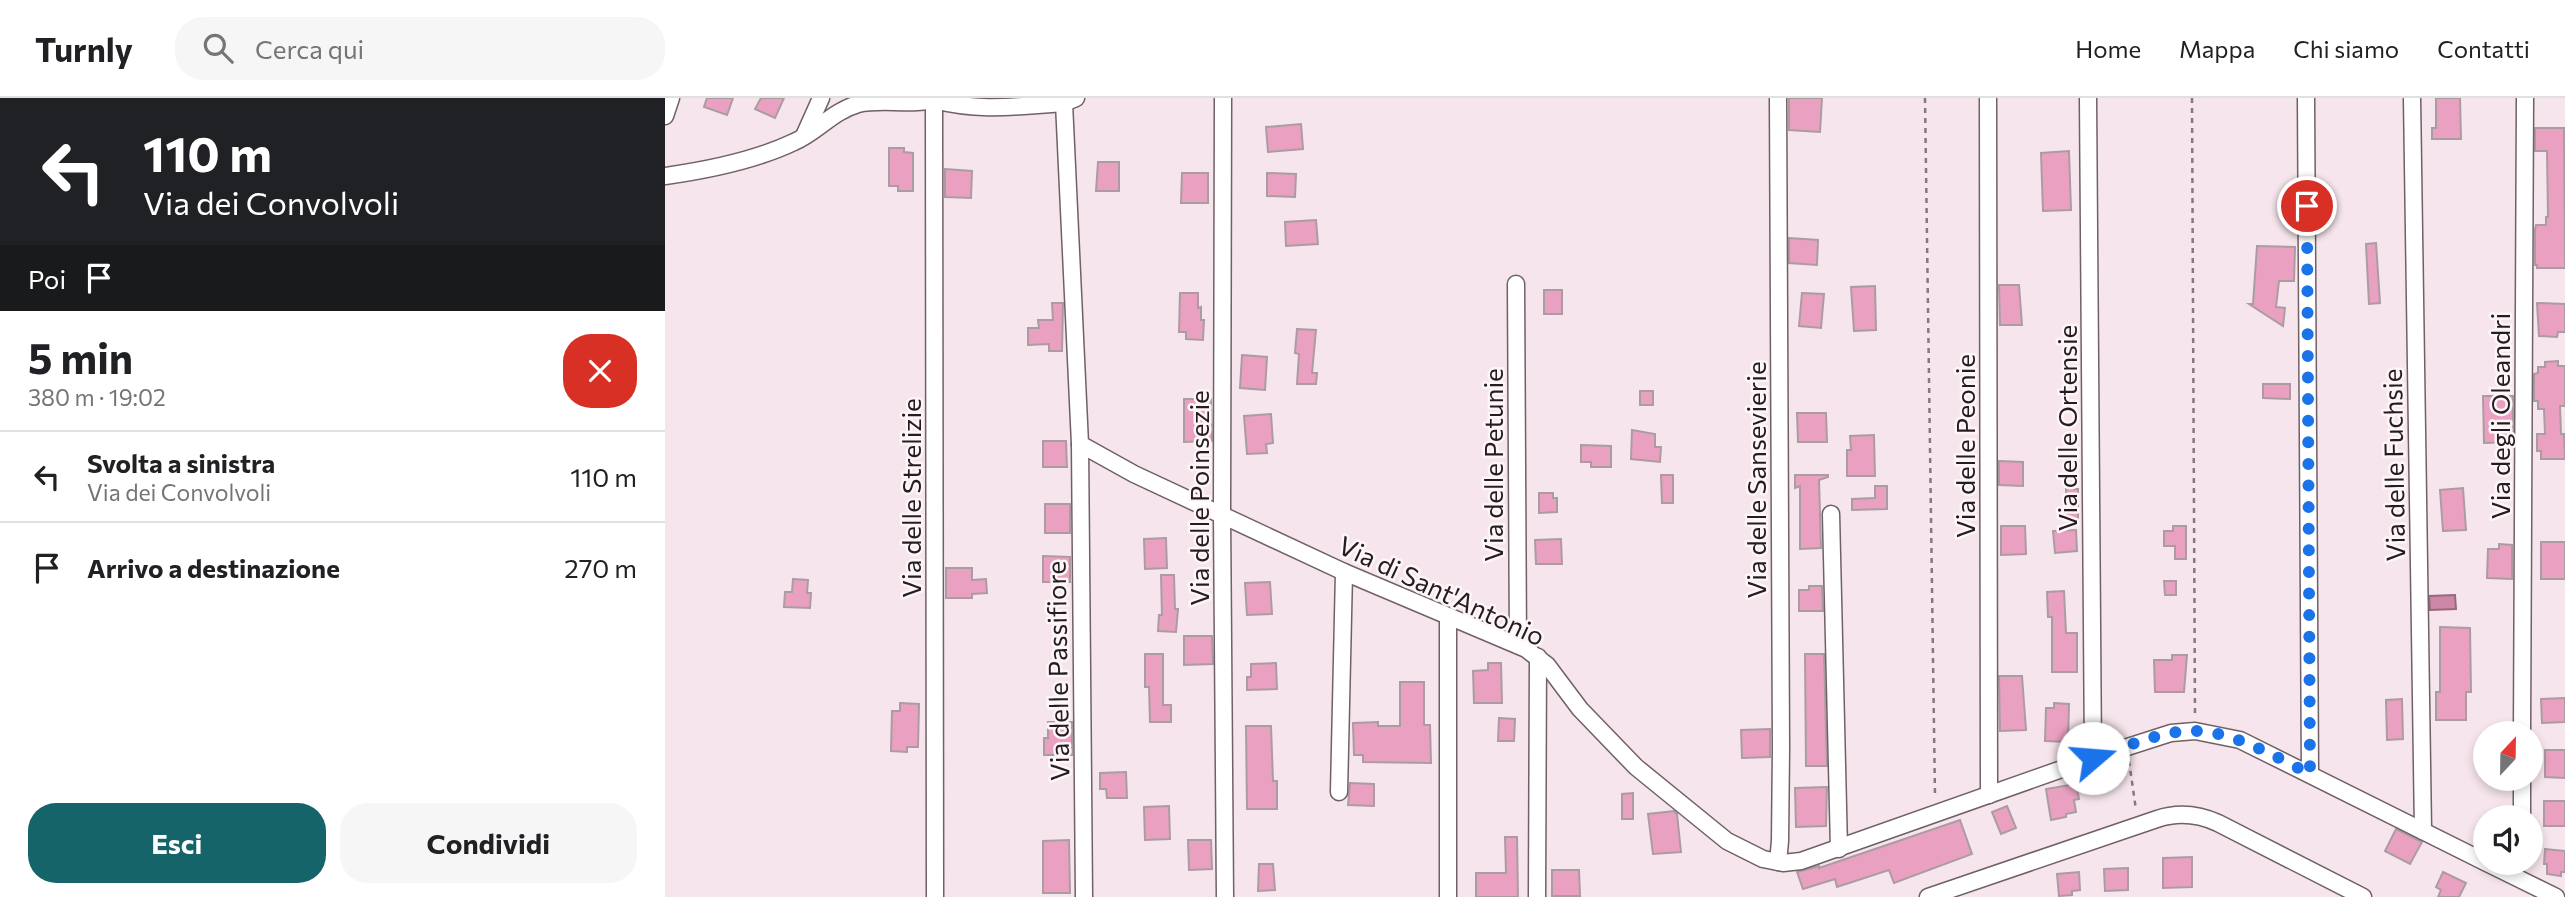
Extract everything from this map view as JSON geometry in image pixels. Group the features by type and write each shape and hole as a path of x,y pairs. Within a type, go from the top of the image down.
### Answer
{"street":[{"path":"665,116 671,98"},
{"path":"803,138 821,98"},
{"name":"Via delle Poinsezie","path":"1223,98 1224,897"},
{"name":"Via delle Sansevierie","path":"1778,98 1781,788 1778,862"},
{"name":"Via delle Peonie","path":"1988,98 1989,795"},
{"name":"Via delle Ortensie","path":"2088,98 2093,758"},
{"path":"2307,98 2310,774"},
{"name":"Via delle Fuchsie","path":"2412,98 2423,831"},
{"name":"Via degli Oleandri","path":"2522,721 2525,98"},
{"path":"665,176 718,167 782,148 803,138 838,113 860,104 936,99 983,109 1067,100 1080,444"},
{"name":"Via delle Strelizie","path":"935,897 936,99"},
{"name":"Via delle Petunie","path":"1516,284 1518,645"},
{"name":"Via di Sant'Antonio","path":"1080,444 1134,474 1344,572 1518,645 1538,657 1591,721 1646,776 1733,845 1757,857 1778,862 1801,862 2093,758 2171,733 2195,731 2240,740 2473,856"},
{"name":"Via delle Passifiore","path":"1080,444 1084,897"},
{"path":"1831,514 1839,849"},
{"path":"1339,792 1344,572"},
{"path":"1448,617 1448,897"},
{"path":"1537,897 1538,657"},
{"path":"1928,897 2138,825 2176,815 2206,818 2363,897"},
{"name":"Via di Sant'Antonio","path":"2512,875 2556,897"},
{"path":"2522,875 2522,880"}],"path":[{"path":"1925,98 1934,814"},
{"path":"2192,98 2195,731"},
{"path":"2127,747 2138,825"}],"shaded area":[{"path":"2455,595 2456,609 2430,610 2429,596"}],"building":[{"path":"707,98 733,98 727,115 704,107"},
{"path":"761,98 784,98 775,118 755,109"},
{"path":"1789,98 1822,98 1820,132 1789,130"},
{"path":"2436,98 2460,98 2461,139 2432,139 2432,128 2436,128"},
{"path":"1301,124 1303,149 1268,152 1266,127"},
{"path":"2535,128 2564,128 2565,268 2537,268 2535,265 2536,225 2546,225 2548,217 2547,151 2535,151"},
{"path":"889,148 904,148 904,152 913,153 913,191 898,191 898,186 889,186"},
{"path":"2069,151 2071,210 2043,211 2041,153"},
{"path":"1098,162 1119,162 1119,191 1096,191"},
{"path":"945,169 972,171 971,198 945,197"},
{"path":"1182,173 1208,173 1208,203 1181,203"},
{"path":"1267,173 1296,174 1295,197 1267,196"},
{"path":"1316,220 1318,244 1286,246 1285,222"},
{"path":"1789,238 1818,240 1817,265 1789,263"},
{"path":"2376,243 2380,303 2369,304 2366,244"},
{"path":"2257,246 2295,247 2294,281 2279,281 2276,307 2285,308 2283,326 2249,304 2253,304"},
{"path":"1999,285 2019,285 2022,325 2000,325"},
{"path":"1875,286 1876,330 1854,331 1851,287"},
{"path":"1544,290 1562,290 1562,314 1544,314"},
{"path":"1180,293 1198,293 1198,308 1201,307 1201,320 1204,320 1203,340 1186,339 1186,332 1179,332"},
{"path":"1802,293 1824,294 1821,328 1799,326"},
{"path":"1052,303 1063,303 1062,351 1049,351 1049,344 1028,345 1028,328 1039,328 1038,320 1053,320"},
{"path":"2537,303 2565,304 2565,332 2558,332 2557,337 2539,336"},
{"path":"1297,329 1316,330 1312,373 1317,373 1316,384 1297,384"},
{"path":"1242,355 1267,357 1265,390 1240,388"},
{"path":"2558,361 2558,366 2565,366 2565,406 2560,406 2565,459 2541,459 2541,451 2537,451 2537,434 2545,434 2544,409 2538,409 2538,401 2534,401 2534,374 2538,373 2538,367 2545,367 2545,362"},
{"path":"2263,384 2290,384 2290,399 2263,398"},
{"path":"1640,391 1653,391 1653,405 1640,405"},
{"path":"2483,396 2513,396 2513,442 2484,443"},
{"path":"1184,399 1211,399 1212,441 1184,442"},
{"path":"1797,413 1826,413 1827,442 1798,442"},
{"path":"1271,414 1273,443 1266,444 1267,453 1247,454 1244,416"},
{"path":"1632,430 1655,434 1655,447 1661,447 1660,462 1631,459"},
{"path":"1874,435 1875,476 1847,476 1850,436"},
{"path":"1043,441 1066,441 1067,467 1043,467"},
{"path":"1581,445 1611,446 1611,467 1591,467 1591,462 1581,462"},
{"path":"1999,461 2023,462 2023,486 1999,485"},
{"path":"1661,475 1673,475 1673,503 1662,503"},
{"path":"1795,475 1828,475 1819,480 1821,548 1800,549 1800,486 1795,488"},
{"path":"1875,486 1887,486 1887,509 1852,510 1852,499 1875,498"},
{"path":"2463,488 2466,530 2443,531 2440,490"},
{"path":"2066,489 2078,489 2078,521 2067,521"},
{"path":"1539,493 1553,493 1553,498 1557,498 1557,512 1539,513"},
{"path":"1045,504 1070,504 1070,533 1045,533"},
{"path":"2001,526 2025,526 2026,554 2001,555"},
{"path":"2173,526 2186,526 2186,559 2175,559 2175,546 2164,546 2164,531 2173,531"},
{"path":"2076,530 2077,551 2055,553 2053,531"},
{"path":"1166,538 1167,568 1145,569 1144,539"},
{"path":"1561,539 1562,564 1536,564 1535,540"},
{"path":"2541,542 2565,542 2565,579 2541,579"},
{"path":"2499,544 2512,545 2512,579 2487,578 2488,549 2499,549"},
{"path":"1043,556 1070,557 1070,582 1043,582"},
{"path":"946,568 972,568 972,580 986,579 987,593 972,594 972,598 946,598"},
{"path":"1161,575 1174,575 1175,609 1178,609 1176,632 1158,631 1159,615 1162,615"},
{"path":"793,579 808,580 810,608 784,607 785,592 792,592"},
{"path":"2164,581 2176,581 2176,595 2165,595"},
{"path":"1270,582 1272,614 1247,615 1245,583"},
{"path":"1809,586 1822,586 1823,611 1799,611 1799,590 1809,590"},
{"path":"2064,591 2066,633 2077,633 2077,672 2052,672 2052,617 2048,617 2047,592"},
{"path":"2440,627 2470,628 2471,692 2466,692 2466,720 2436,720 2436,692 2440,692"},
{"path":"1184,636 1212,636 1213,664 1184,665"},
{"path":"1145,654 1163,654 1163,705 1171,705 1171,722 1150,722 1149,687 1145,687"},
{"path":"1805,654 1824,654 1827,766 1806,766"},
{"path":"2172,655 2187,655 2184,692 2155,692 2154,660 2172,660"},
{"path":"1276,663 1277,689 1247,690 1251,664"},
{"path":"1488,663 1501,663 1502,703 1474,703 1473,671 1488,670"},
{"path":"1999,676 2022,676 2026,730 2000,731"},
{"path":"1400,682 1424,682 1424,725 1430,725 1431,763 1363,762 1363,755 1354,755 1353,723 1378,722 1378,726 1400,726"},
{"path":"2565,698 2565,722 2543,723 2541,699"},
{"path":"2402,699 2403,739 2387,740 2386,700"},
{"path":"900,703 919,704 918,747 907,747 907,752 891,751 892,711 900,711"},
{"path":"2054,703 2069,704 2068,742 2045,741 2046,708 2054,708"},
{"path":"1499,718 1515,719 1514,741 1498,741"},
{"path":"1048,722 1072,722 1072,755 1044,755"},
{"path":"1246,726 1271,726 1277,809 1247,809"},
{"path":"1770,729 1770,757 1742,758 1741,730"},
{"path":"2545,750 2565,750 2565,778 2545,777"},
{"path":"1126,772 1127,798 1107,798 1106,789 1100,789 1100,773"},
{"path":"1350,783 1374,784 1374,806 1348,805"},
{"path":"2076,784 2079,799 2074,800 2076,812 2051,820 2046,789"},
{"path":"1827,787 1826,826 1796,827 1795,788"},
{"path":"1633,793 1633,819 1622,819 1622,794"},
{"path":"2544,801 2565,801 2565,826 2544,826"},
{"path":"1169,806 1170,839 1145,840 1144,807"},
{"path":"2007,806 2016,828 2001,834 1992,812"},
{"path":"1674,811 1677,814 1681,852 1653,854 1648,814"},
{"path":"1960,820 1972,854 1894,883 1889,870 1837,887 1835,879 1803,889 1797,872 1819,868"},
{"path":"2396,829 2422,842 2410,864 2385,851"},
{"path":"1505,837 1517,837 1518,897 1476,897 1476,873 1506,873"},
{"path":"1069,840 1070,893 1043,893 1043,841"},
{"path":"1188,840 1211,840 1212,869 1189,870"},
{"path":"2545,849 2565,851 2565,872 2561,872 2561,876 2547,874 2547,864 2544,864"},
{"path":"2192,857 2192,887 2163,888 2163,858"},
{"path":"1259,864 1273,864 1275,890 1258,891"},
{"path":"2128,868 2128,890 2105,891 2104,869"},
{"path":"1552,870 1579,870 1580,896 1552,896"},
{"path":"2079,872 2080,890 2072,891 2072,895 2059,896 2057,874"},
{"path":"2443,872 2466,883 2459,897 2438,897 2441,890 2436,887"}],"route":[{"path":"2093,758 2171,733 2205,732 2240,740 2310,774 2307,206"}]}
